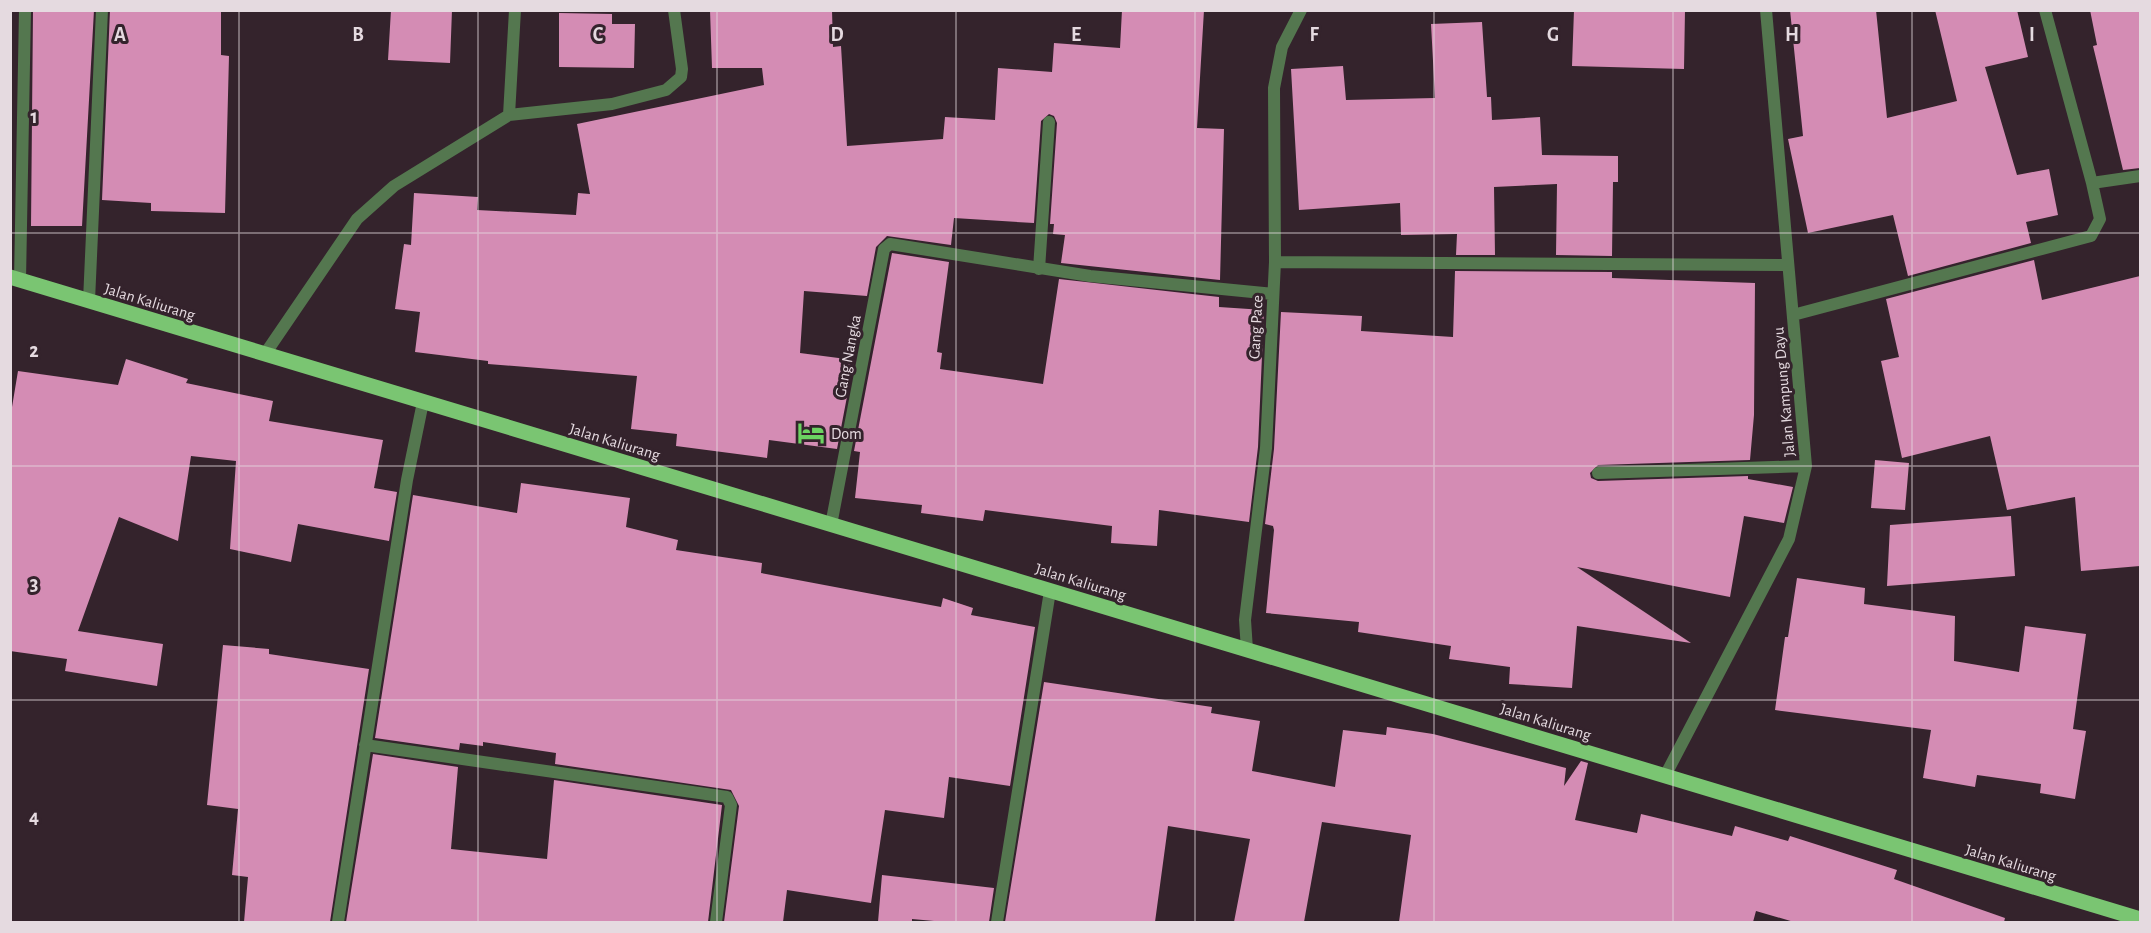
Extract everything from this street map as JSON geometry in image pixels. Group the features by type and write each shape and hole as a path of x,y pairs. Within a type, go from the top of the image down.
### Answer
{"main road":[{"name":"Jalan Kaliurang","path":"15,279 2140,919"}],"street":[{"path":"15,279 25,10"},
{"path":"89,301 102,10"},
{"path":"509,115 514,10"},
{"path":"265,354 364,212 394,186 509,115 612,104 666,90 675,85 681,77 682,69 674,10"},
{"name":"Gang Pace","path":"1247,650 1245,620 1266,448 1275,262 1274,88 1282,47 1301,10"},
{"name":"Jalan Kampung Dayu","path":"1665,776 1789,539 1806,466 1766,10"},
{"path":"1793,315 2091,236 2100,219 2045,10"},
{"path":"1049,122 1039,269 1137,282 1273,294"},
{"path":"2092,183 2140,176"},
{"name":"Gang Nangka","path":"831,525 884,249 890,244 900,244 1039,269"},
{"path":"1275,262 1787,265"},
{"path":"338,922 407,480 423,402"},
{"path":"1598,473 1806,466"},
{"path":"997,922 1050,591"},
{"path":"365,745 727,797 731,805 716,922"}],"building":[{"path":"33,10 94,10 82,226 31,226"},
{"path":"110,10 221,10 221,55 229,56 225,213 151,211 151,203 102,200"},
{"path":"391,10 452,10 450,63 388,60"},
{"path":"710,10 832,10 833,47 841,46 847,146 943,139 945,117 995,120 998,68 1052,72 1054,43 1120,48 1122,10 1204,10 1197,128 1224,129 1220,280 1061,263 1065,235 1053,234 1054,224 1050,224 1057,123 1054,116 1049,114 1041,121 1034,223 954,218 951,245 887,236 876,247 867,296 804,291 800,353 854,360 837,449 769,440 767,458 676,446 677,434 631,429 637,376 488,364 488,361 415,352 420,312 395,309 404,244 411,245 414,193 478,197 477,210 576,215 578,193 590,194 577,124 764,85 762,68 712,68"},
{"path":"1574,10 1685,10 1684,69 1572,66"},
{"path":"1790,10 1876,10 1887,118 1957,101 1935,10 2017,10 2028,57 1985,67 2017,175 2049,169 2058,215 2026,222 2031,243 1908,276 1893,215 1808,233 1788,139 1803,136"},
{"path":"2090,10 2140,10 2140,168 2123,170 2093,46 2097,45"},
{"path":"559,13 612,14 612,24 635,24 634,68 559,67"},
{"path":"1482,22 1487,97 1491,97 1492,120 1540,117 1542,155 1618,156 1618,182 1613,182 1612,256 1556,255 1557,184 1494,187 1495,255 1456,255 1457,234 1401,235 1400,203 1299,210 1291,69 1343,66 1346,100 1435,98 1431,24"},
{"path":"892,253 949,262 937,352 942,353 940,369 1043,384 1059,279 1219,297 1219,307 1264,310 1258,447 1249,522 1159,510 1157,546 1111,543 1112,526 985,510 983,521 921,513 922,505 855,498 860,452 854,451"},
{"path":"2034,260 2042,300 2140,276 2140,566 2081,571 2075,497 2007,510 1990,436 1902,458 1881,361 1899,357 1886,299"},
{"path":"1455,271 1612,272 1612,278 1755,283 1754,415 1750,460 1598,465 1590,473 1591,478 1598,481 1748,476 1748,479 1793,487 1784,523 1744,516 1730,597 1577,567 1691,643 1577,626 1572,688 1509,684 1510,667 1449,659 1451,646 1358,632 1359,622 1266,613 1274,530 1273,526 1265,524 1274,449 1281,312 1362,316 1361,331 1453,337"},
{"path":"126,359 188,379 186,383 273,401 269,421 383,440 374,488 397,492 389,541 298,524 291,562 230,549 236,461 191,456 178,541 119,517 78,631 163,644 157,686 65,671 67,659 10,651 10,419 18,371 118,385"},
{"path":"1875,460 1909,463 1905,510 1871,508"},
{"path":"521,483 630,498 626,527 678,540 676,550 762,563 761,573 941,607 943,598 973,608 971,615 1035,627 1010,786 949,777 944,818 885,810 871,903 787,890 783,922 724,922 739,806 731,790 555,764 556,753 483,742 483,746 460,743 459,750 375,738 413,495 517,513"},
{"path":"2011,516 2015,576 1887,586 1890,525"},
{"path":"1797,578 1865,588 1864,604 1955,616 1954,661 2019,672 2025,626 2086,634 2073,729 2086,731 2075,799 2040,793 2041,784 1977,775 1975,787 1923,778 1931,730 1775,710 1785,637 1788,637"},
{"path":"223,645 269,649 269,654 369,669 330,922 244,922 248,877 232,875 238,809 207,805"},
{"path":"1044,682 1212,707 1211,713 1260,721 1252,771 1335,787 1343,730 1386,735 1387,727 1433,734 1566,768 1564,786 1581,761 1588,763 1575,820 1637,833 1641,814 1732,836 1735,826 1788,841 1790,836 1897,870 1894,879 2005,918 2004,922 1794,922 1756,911 1753,922 1399,922 1411,835 1322,822 1304,922 1234,922 1250,839 1168,826 1155,922 1005,922"},
{"path":"373,754 458,767 451,849 547,859 554,780 722,805 708,922 346,922"},
{"path":"882,875 994,888 989,922 912,919 912,922 878,922"}],"place":[{"name":"Dom","path":"811,433"}]}
